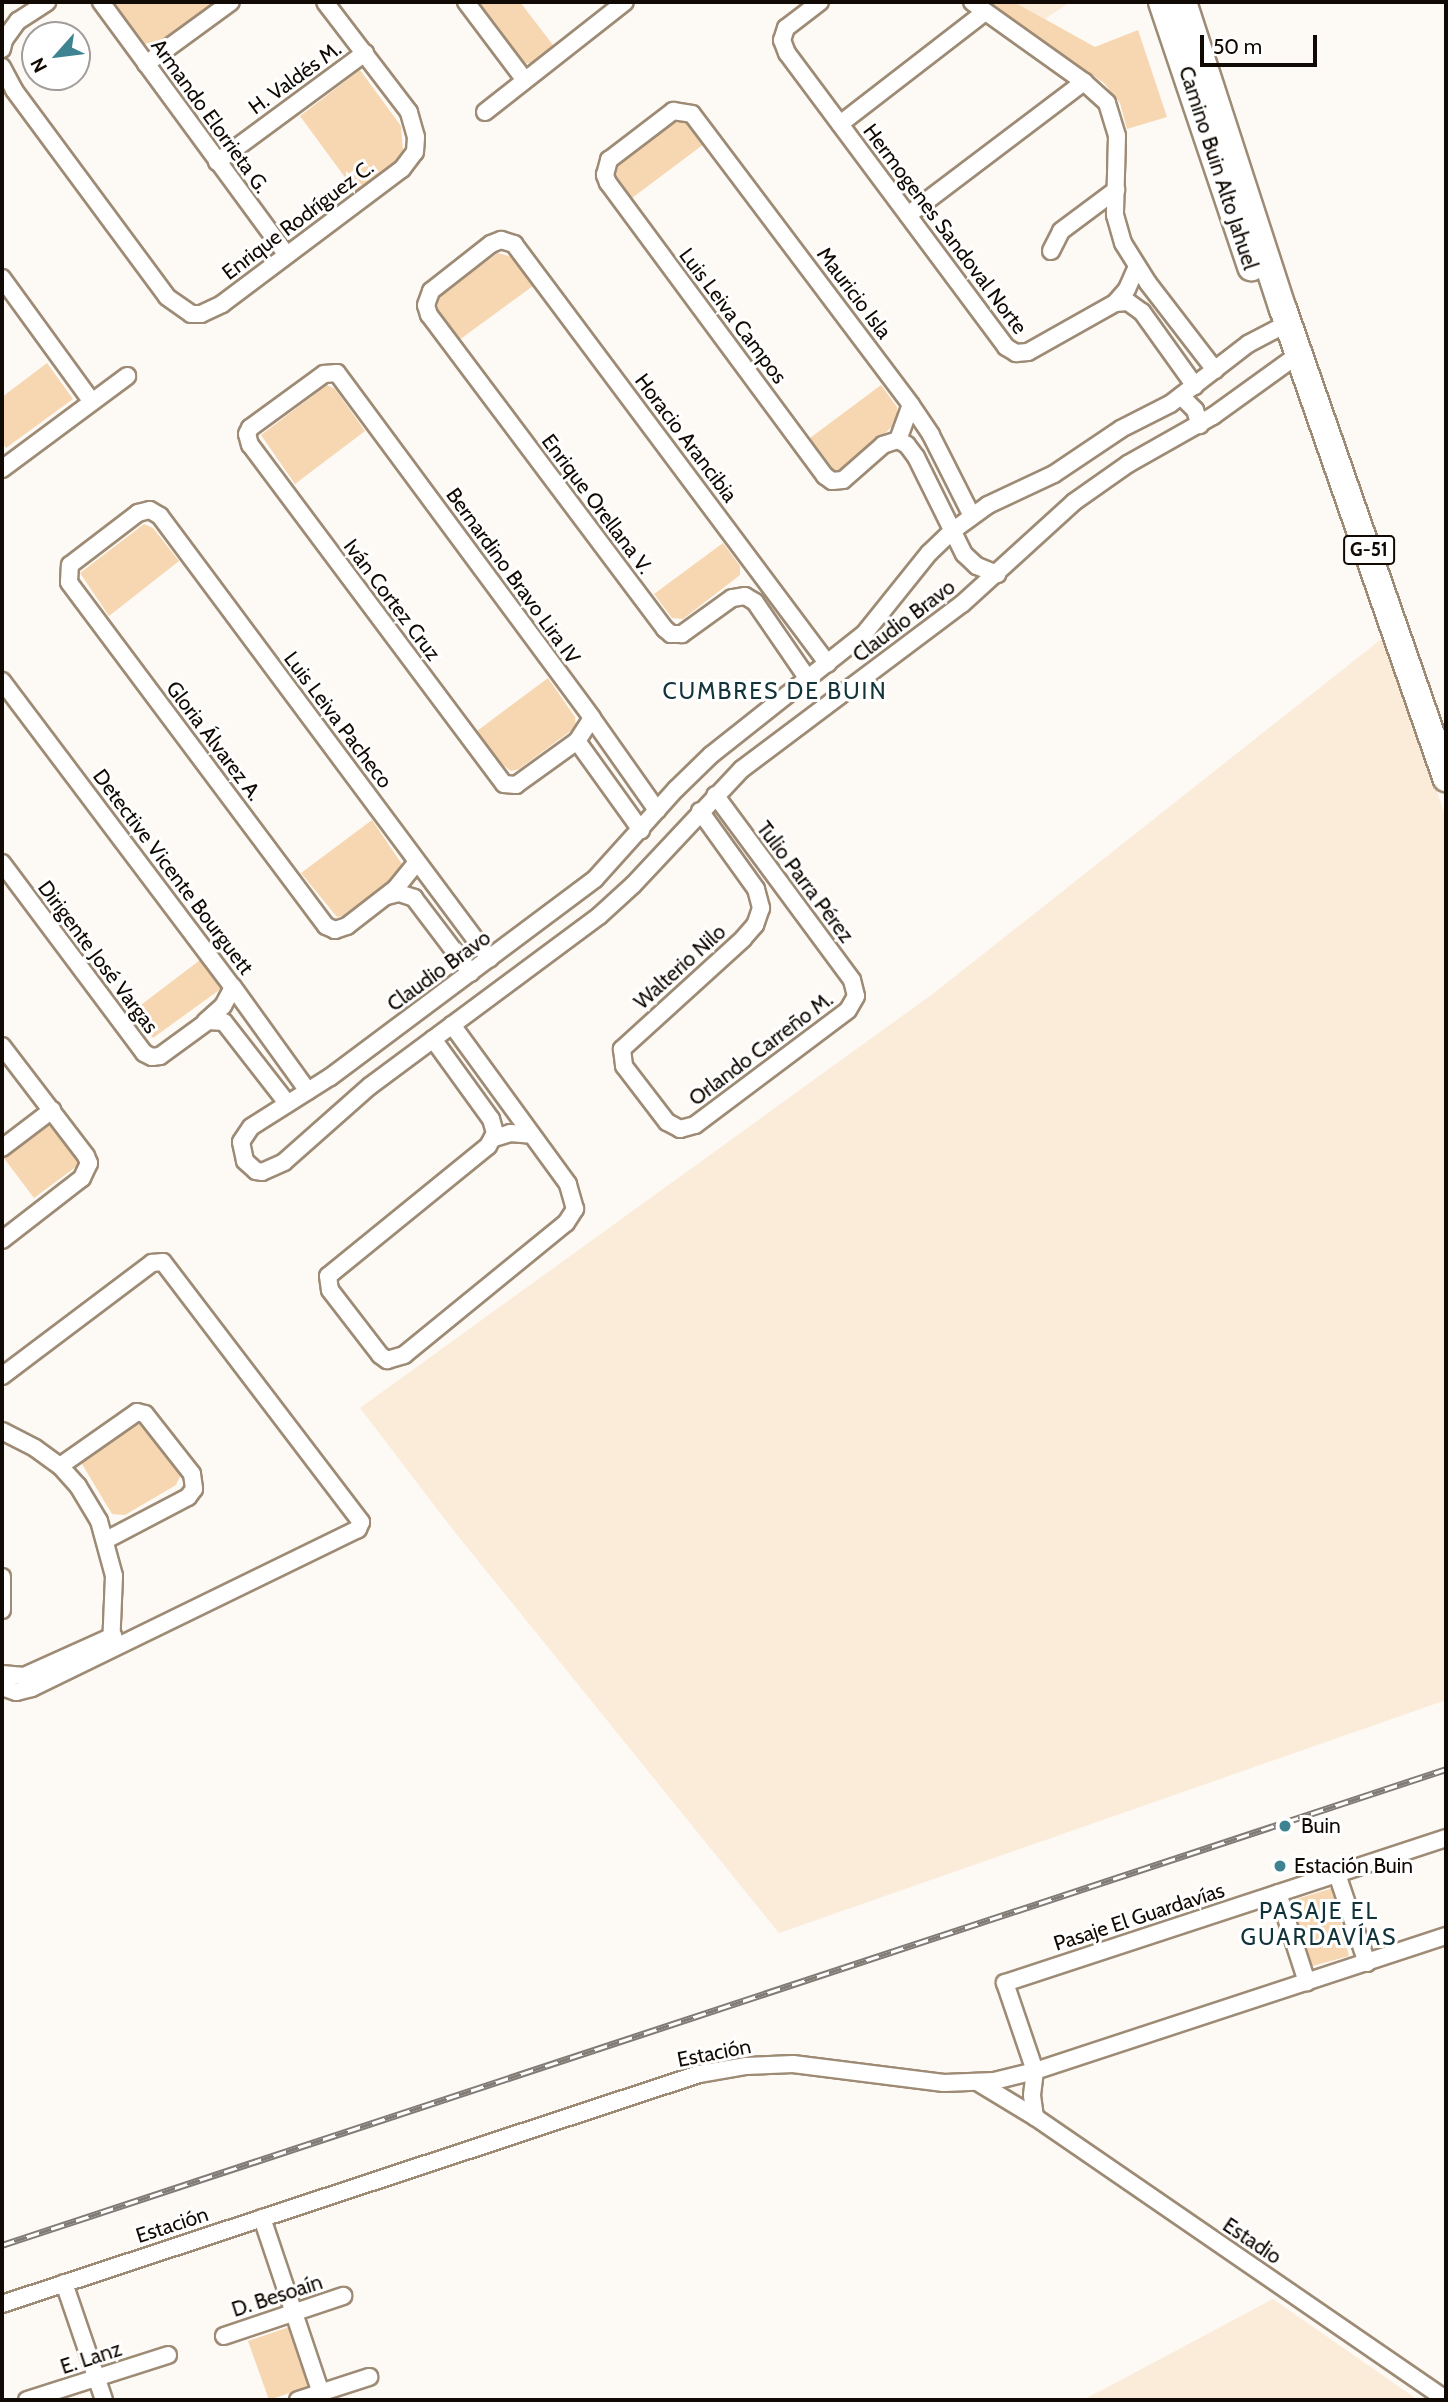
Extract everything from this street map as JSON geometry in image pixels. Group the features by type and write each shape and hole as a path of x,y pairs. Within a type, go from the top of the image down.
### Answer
{"main road":[{"name":"Camino Buin Alto Jahuel","path":"1162,2 1263,305 1270,314 1288,323"},
{"name":"Camino Buin Alto Jahuel","path":"1183,2 1288,323 1446,778"}],"street":[{"path":"2,49 4,40 18,21 47,2"},
{"name":"Armando Elorrieta G.","path":"101,2 286,254"},
{"path":"146,64 231,2"},
{"path":"325,2 365,53"},
{"path":"466,2 524,79"},
{"path":"485,113 524,79 625,2"},
{"name":"Hermogenes Sandoval Norte","path":"820,2 786,28 782,40 787,54 1011,351 1022,353 1036,349 1115,303"},
{"path":"840,124 979,7 1084,82 1107,103 1115,124 1119,233 1137,267 1215,370"},
{"name":"Enrique Rodríguez C.","path":"2,67 13,90 167,297 191,314 212,310 222,304 410,162 416,144 409,111 365,53"},
{"name":"H. Valdés M.","path":"217,162 365,53"},
{"path":"908,215 1084,82"},
{"name":"Mauricio Isla","path":"605,169 612,157 673,111 683,110 696,118 911,405 931,435 972,516"},
{"name":"Luis Leiva Campos","path":"605,169 606,179 624,205 825,476 836,481 847,477 883,445 898,440"},
{"path":"1051,251 1062,231 1116,190"},
{"name":"Horacio Arancibia","path":"426,305 431,291 492,244 506,240 517,247 828,664"},
{"path":"1115,303 1127,289 1137,267"},
{"path":"2,278 92,402"},
{"path":"1115,303 1128,302 1142,312 1195,386"},
{"name":"Enrique Orellana V.","path":"426,305 429,315 665,629 671,634 682,634 732,598 745,596"},
{"name":"Claudio Bravo","path":"1288,323 1248,344 1181,396 1113,434 1054,474 972,516 951,532 929,553 871,626 828,664 711,755 595,878 551,914 352,1061 251,1127 243,1136 242,1155 256,1171 268,1172 284,1162 370,1086 569,939 633,885 735,776 962,604 1051,522 1100,483 1200,425 1299,354"},
{"name":"Bernardino Bravo Lira IV","path":"247,434 250,428 324,374 332,372 339,375 657,810"},
{"path":"2,469 127,376"},
{"path":"1181,396 1195,410 1200,425"},
{"path":"911,405 898,440 916,457 951,532"},
{"name":"Iván Cortez Cruz","path":"247,434 250,445 501,781 510,786 520,783 577,741"},
{"name":"Luis Leiva Pacheco","path":"67,571 74,561 138,513 150,510 160,516 490,959"},
{"name":"Claudio Bravo","path":"951,532 970,561 997,574"},
{"path":"757,569 745,596 755,603 808,679"},
{"name":"Gloria Álvarez A.","path":"67,571 69,582 323,923 335,930 347,926 387,896"},
{"name":"Detective Vicente Bourguett","path":"2,681 308,1091"},
{"path":"592,718 577,741 641,830"},
{"path":"711,755 721,770 735,776"},
{"name":"Tulio Parra Pérez","path":"715,795 852,980 856,996"},
{"path":"700,811 756,889 761,908 792,899"},
{"path":"387,896 417,862"},
{"name":"Dirigente José Vargas","path":"2,863 144,1053 160,1056 223,1006 233,987"},
{"path":"387,896 398,893 414,898 471,973"},
{"name":"Walterio Nilo","path":"685,1129 667,1122 624,1066 621,1053 628,1042 743,939 755,925 761,908"},
{"path":"551,914 569,939"},
{"name":"Orlando Carreño M.","path":"685,1129 695,1125 848,1010 856,996"},
{"name":"Dirigente José Vargas","path":"203,1024 219,1020 232,1028 287,1103"},
{"path":"452,1025 568,1184 574,1197 574,1214 404,1355 391,1360 380,1355 330,1290 328,1276 488,1146 493,1130 514,1111"},
{"path":"433,1039 493,1130 531,1135"},
{"path":"2,1046 86,1156 87,1171 2,1240"},
{"path":"352,1061 370,1086"},
{"path":"2,1148 52,1110"},
{"path":"2,1376 152,1263 163,1262 360,1519 358,1529 112,1642 24,1676 2,1674"},
{"path":"60,1466 137,1412 145,1414 192,1474 194,1489 188,1497 106,1540"},
{"path":"2,1431 35,1448 60,1466 89,1503 106,1540 114,1576 112,1642"},
{"path":"2,1577 2,1610"},
{"path":"2,1688 24,1692 112,1642"},
{"name":"Pasaje El Guardavías","path":"1035,2071 1004,1983 1446,1838"},
{"path":"1338,1874 1367,1963"},
{"path":"1278,1894 1307,1982"},
{"name":"Estación","path":"2,2304 657,2087 719,2070 793,2064 944,2083 979,2083 1035,2071 1446,1936"},
{"path":"1035,2071 1032,2095 1035,2117"},
{"name":"Estadio","path":"979,2083 1035,2117 1446,2399"},
{"path":"262,2218 321,2393"},
{"path":"64,2283 103,2400"},
{"name":"D. Besoaín","path":"224,2336 344,2296"},
{"name":"E. Lanz","path":"27,2400 168,2355"},
{"path":"298,2400 369,2377"}],"shaded area":[{"path":"103,2 221,2 145,59"},
{"path":"475,2 520,2 553,45 539,62 522,64"},
{"path":"985,2 1014,2 1095,47 1138,30 1167,117 1127,129 1120,103 1104,83"},
{"path":"1014,2 1070,2 1045,19"},
{"path":"360,70 401,126 403,150 398,162 355,191 300,116"},
{"path":"675,118 689,122 704,144 632,198 615,174 616,165"},
{"path":"498,253 512,257 533,286 455,343 437,317 434,305 436,298"},
{"path":"47,363 73,399 6,448 2,442 2,397"},
{"path":"327,385 335,389 365,431 295,484 261,435"},
{"path":"881,385 897,407 897,422 851,465 843,471 834,470 810,438"},
{"path":"144,524 153,528 179,561 109,616 80,573"},
{"path":"723,543 740,566 740,575 683,619 672,618 654,594"},
{"path":"1384,637 1446,818 1446,1700 779,1933 454,1531 360,1408 934,993"},
{"path":"548,678 575,717 576,727 519,769 511,771 499,762 477,731"},
{"path":"372,820 404,867 401,873 343,916 337,917 301,873"},
{"path":"200,960 222,988 153,1038 133,1011"},
{"path":"52,1120 78,1155 77,1166 34,1198 3,1157"},
{"path":"135,1418 144,1420 182,1472 176,1485 125,1515 112,1514 82,1464 84,1453"},
{"path":"1333,1888 1349,1956 1309,1967 1290,1901"},
{"path":"1273,2299 1418,2400 1083,2400 1123,2379"},
{"path":"289,2327 310,2386 269,2400 248,2341"}],"railway":[{"path":"2,2245 1446,1769"}],"place":[{"name":"Buin","path":"1285,1826"},
{"name":"Estación Buin","path":"1280,1866"}],"district":[{"name":"CUMBRES DE BUIN","path":"775,691"},
{"name":"PASAJE EL GUARDAVÍAS","path":"1319,1924"}]}
